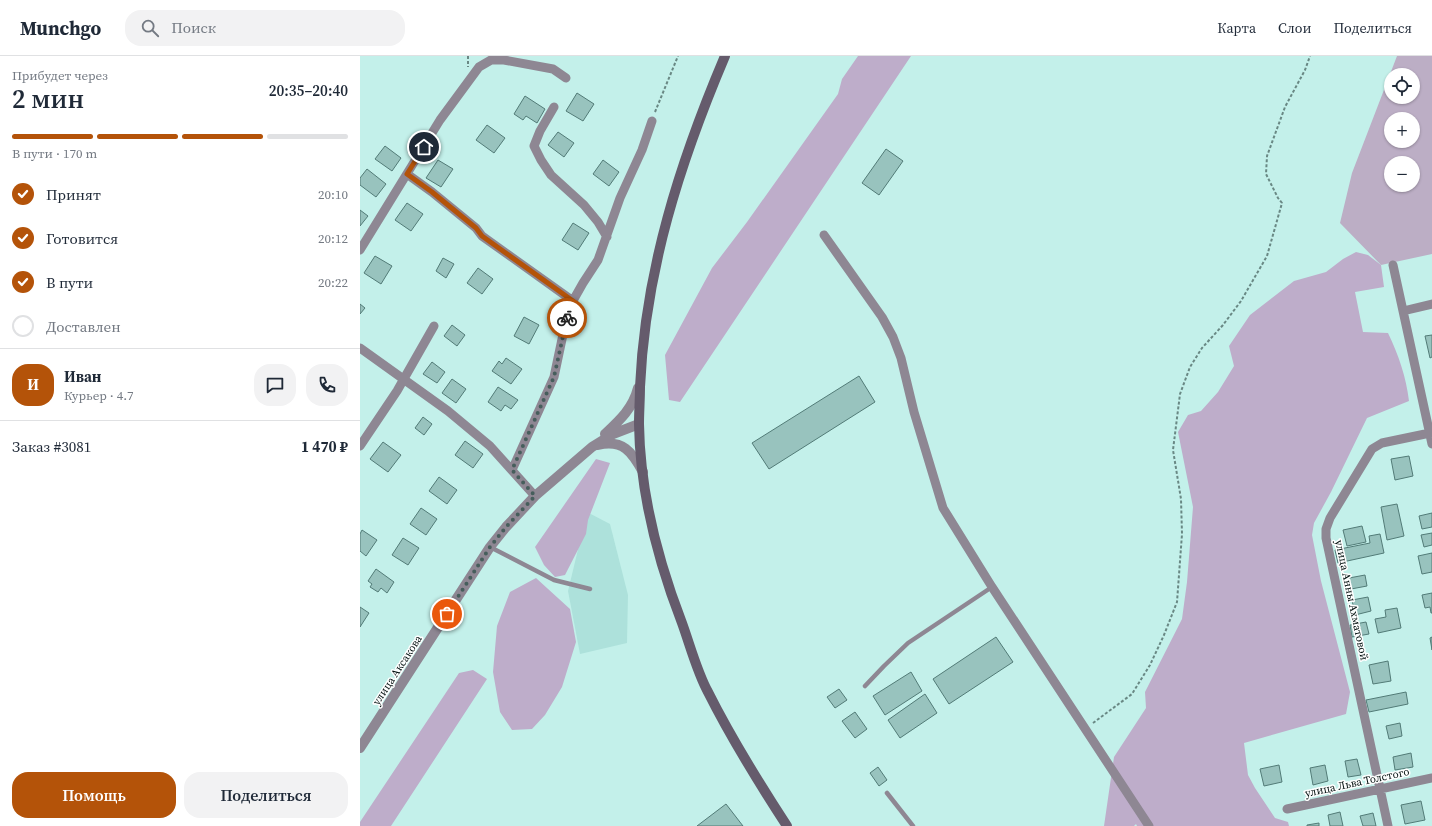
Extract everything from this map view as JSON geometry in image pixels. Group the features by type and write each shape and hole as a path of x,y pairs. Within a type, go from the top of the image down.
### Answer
{"main road":[{"path":"725,56 688,149 670,208 656,262 644,328 639,424 643,472 649,513 671,596 706,690 742,754 787,826"}],"street":[{"path":"360,250 440,120 479,67 491,60 504,60 553,69 566,78"},
{"path":"554,108 540,131 534,146 551,175 584,205 598,222 607,237"},
{"path":"512,470 554,377 565,325 573,301 582,282 598,260 620,198 642,150 652,121"},
{"path":"407,174 432,192 476,228 482,236 573,301"},
{"path":"824,236 882,317 893,337 901,358 914,412 943,508 992,587 1149,826"},
{"path":"1393,265 1432,444"},
{"path":"1403,310 1432,304"},
{"path":"360,446 404,380 434,326"},
{"path":"360,348 448,411 490,446 535,496"},
{"path":"592,446 629,410 636,398 641,376"},
{"name":"улица Аксакова","path":"360,748 490,547 506,527 535,496 592,446 614,434 639,424"},
{"name":"улица Анны Ахматовой","path":"1388,826 1326,538 1326,529 1330,518 1372,449 1382,443 1430,433"},
{"path":"592,446 605,443 614,443 623,446 636,460 643,472"},
{"name":"улица Льва Толстого","path":"1287,809 1432,778"}],"lane":[{"path":"490,547 554,580 590,589"},
{"path":"866,686 908,643 992,587"},
{"path":"887,793 913,826"}],"path":[{"path":"652,121 678,56"},
{"path":"1086,730 1132,694 1150,665 1177,602 1182,534 1181,499 1173,450 1180,394 1190,367 1202,348 1223,325 1241,301 1267,256 1282,203 1266,174 1268,156 1285,108 1305,70 1310,56"}],"shaded area":[{"path":"858,56 911,56 680,402 669,400 665,355 712,268 747,222 838,94 842,79"},
{"path":"1397,56 1432,56 1432,254 1381,265 1340,223 1352,173 1384,90 1384,104 1420,104 1420,68 1392,68"},
{"path":"1356,252 1368,255 1381,265 1384,287 1355,292 1363,332 1388,333 1402,367 1409,401 1367,418 1331,492 1314,523 1312,535 1321,581 1350,692 1346,714 1244,743 1248,775 1255,788 1275,818 1288,822 1289,826 1137,826 1136,824 1134,826 1104,826 1114,757 1146,708 1145,692 1182,619 1187,582 1193,507 1178,432 1188,415 1201,411 1218,392 1234,366 1229,346 1250,315 1294,281 1326,272 1343,259"},
{"path":"596,459 610,463 588,520 586,534 565,575 555,577 544,565 535,547"},
{"path":"587,512 610,524 628,595 627,643 580,654 568,591"},
{"path":"536,578 570,609 576,642 562,687 545,715 532,729 512,730 500,712 493,672 497,626 510,592"},
{"path":"473,670 487,679 391,826 360,826 360,822 459,673"}],"building":[{"path":"577,93 594,104 583,121 566,111"},
{"path":"525,96 545,109 537,123 526,116 523,120 514,114"},
{"path":"487,125 505,138 494,153 476,140"},
{"path":"558,132 574,143 564,157 548,145"},
{"path":"385,146 401,158 392,171 375,159"},
{"path":"886,149 903,161 879,195 862,183"},
{"path":"438,160 453,169 441,187 426,178"},
{"path":"603,160 619,172 609,186 593,174"},
{"path":"367,169 386,184 376,197 360,185 360,178"},
{"path":"407,203 423,214 411,231 395,220"},
{"path":"360,210 368,216 360,226"},
{"path":"573,223 589,233 578,250 562,240"},
{"path":"375,256 392,266 381,284 364,273"},
{"path":"443,258 454,264 446,278 436,271"},
{"path":"478,268 493,279 482,294 467,283"},
{"path":"360,304 365,308 360,314"},
{"path":"524,317 539,325 529,344 514,336"},
{"path":"452,325 465,335 457,346 444,336"},
{"path":"1432,335 1432,357 1430,358 1425,336"},
{"path":"506,358 522,369 511,384 492,371 499,361 502,364"},
{"path":"432,362 445,372 437,383 423,374"},
{"path":"859,376 875,402 769,469 752,443"},
{"path":"452,379 466,389 456,403 442,393"},
{"path":"498,387 518,400 511,409 505,405 501,411 488,402"},
{"path":"423,417 432,424 424,435 415,428"},
{"path":"465,441 483,454 473,468 455,455"},
{"path":"383,442 401,455 388,472 370,459"},
{"path":"1409,456 1413,476 1395,480 1391,459"},
{"path":"439,477 457,490 447,504 429,491"},
{"path":"1397,504 1404,536 1387,540 1381,507"},
{"path":"421,508 437,519 426,535 410,524"},
{"path":"1432,513 1432,527 1422,529 1419,516"},
{"path":"1362,526 1366,542 1347,546 1343,530"},
{"path":"362,530 377,540 366,556 360,551 360,534"},
{"path":"1432,533 1432,545 1424,547 1421,535"},
{"path":"1380,534 1384,553 1338,563 1335,550 1370,543 1369,536"},
{"path":"403,538 419,548 408,565 392,555"},
{"path":"1432,553 1432,572 1422,574 1418,556"},
{"path":"376,569 394,582 387,593 381,588 378,592 370,587 372,584 368,581"},
{"path":"1365,575 1367,586 1351,589 1349,578"},
{"path":"1432,593 1431,613 1430,607 1425,608 1422,595"},
{"path":"1368,597 1371,611 1355,615 1352,600"},
{"path":"360,607 369,613 360,627"},
{"path":"1397,608 1401,628 1378,633 1375,619 1386,617 1385,610"},
{"path":"1366,622 1369,634 1352,637 1350,625"},
{"path":"996,637 1013,662 949,704 933,679"},
{"path":"1432,637 1432,650 1430,638"},
{"path":"1388,661 1391,681 1373,684 1369,665"},
{"path":"911,672 922,691 885,715 873,696"},
{"path":"839,689 847,700 835,708 827,697"},
{"path":"1406,692 1408,704 1369,712 1366,700"},
{"path":"925,694 937,713 900,738 888,720"},
{"path":"855,712 867,729 855,738 842,721"},
{"path":"1400,723 1402,736 1389,739 1386,726"},
{"path":"1411,753 1413,767 1395,770 1393,757"},
{"path":"1357,759 1361,775 1348,777 1345,761"},
{"path":"1279,765 1282,782 1264,786 1260,769"},
{"path":"1325,765 1328,781 1313,785 1310,768"},
{"path":"878,767 887,780 879,786 870,773"},
{"path":"1421,801 1425,820 1405,824 1401,805"},
{"path":"726,804 743,826 697,826"},
{"path":"1340,812 1343,826 1330,826 1328,815"},
{"path":"1373,813 1376,826 1363,826 1360,816"},
{"path":"1319,823 1319,826 1307,826 1307,825"}],"way so far":[{"path":"447,614 490,547 506,527 535,496 512,470 554,377 567,318"}],"route":[{"path":"424,147 407,174 432,192 476,228 482,236 573,301 567,318"}]}
